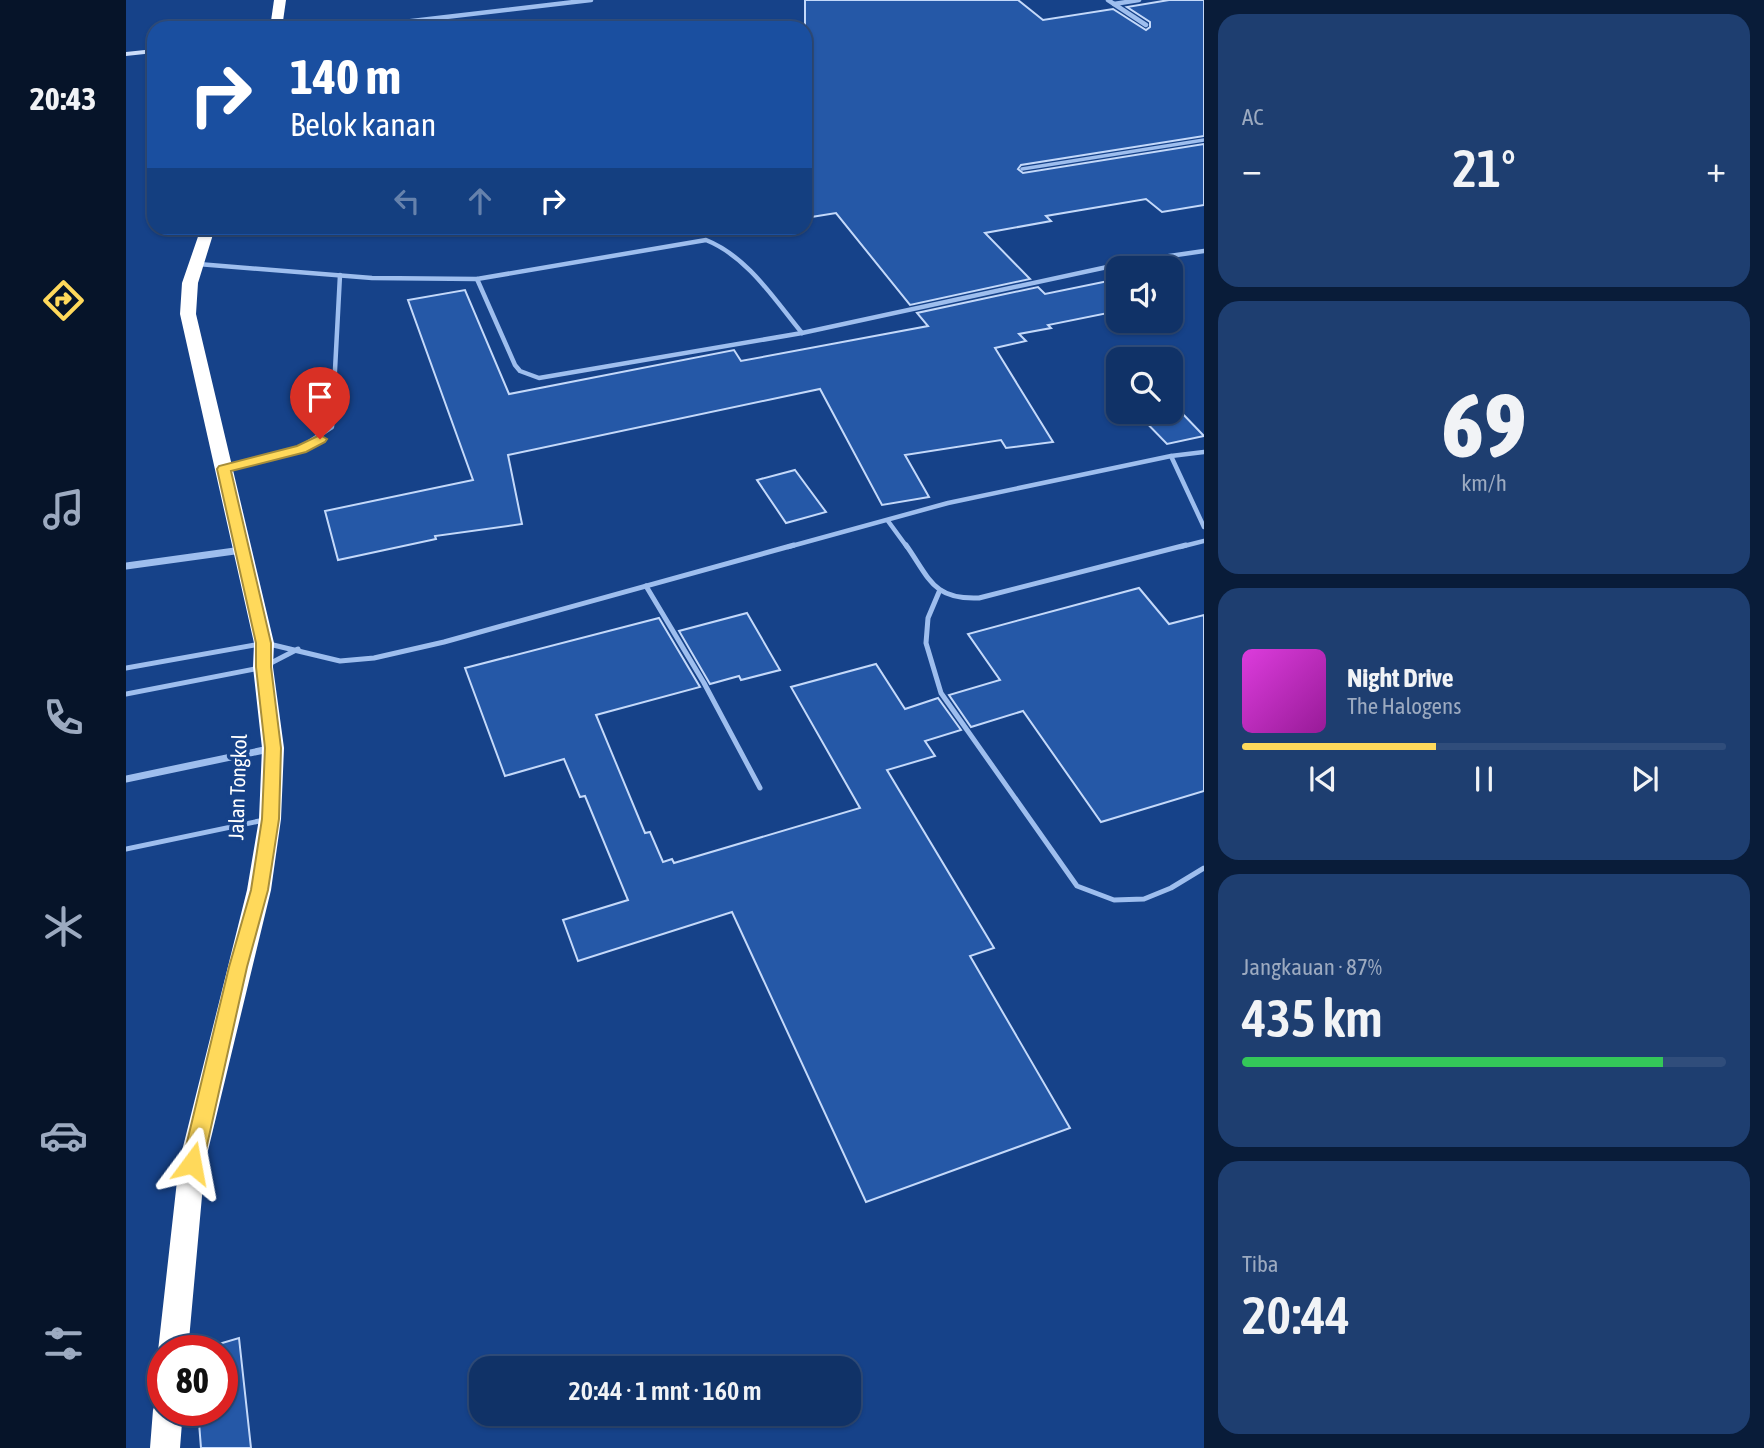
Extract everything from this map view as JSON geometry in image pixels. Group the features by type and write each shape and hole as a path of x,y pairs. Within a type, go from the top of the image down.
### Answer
{"highway":[{"path":"277,21 280,0"},
{"name":"Jalan Tongkol","path":"175,1335 192,1163 238,967 260,890 270,819 273,748 263,667 264,643 188,314 190,283 205,235"},
{"path":"165,1448 167,1426"}],"main road":[{"path":"126,54 147,52"}],"street":[{"path":"412,21 591,0"},
{"path":"1108,0 1146,25"},
{"path":"1113,4 1139,0"},
{"path":"126,566 242,550"},
{"path":"126,779 273,748"}],"lane":[{"path":"1022,169 1204,140"},
{"path":"195,264 406,281 477,279 706,240 724,247 747,268 802,333"},
{"path":"477,279 515,365 520,371 540,378 802,333 1135,261 1204,251"},
{"path":"224,469 301,449 320,439 332,427 340,275"},
{"path":"126,668 264,643 340,661 374,658 444,642 948,503 1171,456 1204,452"},
{"path":"1171,456 1204,527"},
{"path":"888,521 939,592 958,599 979,598 1204,541"},
{"path":"646,586 704,683 760,788"},
{"path":"939,592 928,618 926,643 941,693 1077,886 1102,898 1127,902 1154,898 1204,868"},
{"path":"126,694 263,667 298,649"},
{"path":"126,849 270,819"}],"building":[{"path":"805,0 1018,0 1043,20 1113,9 1146,30 1150,27 1150,22 1127,7 1169,0 1204,0 1204,136 1021,165 1018,169 1023,173 1204,144 1204,205 1162,212 1146,199 1046,216 1051,221 985,233 1030,279 910,305 836,213 812,217 812,21 805,21"},
{"path":"1106,281 1106,313 1019,334 1026,341 995,348 1053,442 1006,448 1001,440 905,455 929,497 882,505 820,389 508,455 522,524 435,536 436,539 338,560 325,511 473,480 408,300 465,290 509,394 734,350 741,361 928,326 917,313 1038,287 1045,294"},
{"path":"1183,414 1204,436 1167,444 1148,424 1183,424"},
{"path":"795,470 826,512 786,523 757,480"},
{"path":"1139,588 1169,624 1204,615 1204,791 1101,822 1023,711 971,727 949,695 1000,680 968,634"},
{"path":"747,613 780,670 741,680 739,676 710,684 679,631"},
{"path":"659,618 700,687 596,715 645,833 650,832 663,862 672,859 674,863 860,808 791,687 876,664 905,709 938,698 961,730 925,741 935,756 887,770 994,948 970,956 1070,1128 866,1202 732,912 578,961 563,920 628,900 585,796 580,797 564,759 505,776 465,668"},
{"path":"238,1338 251,1448 201,1448 199,1426 238,1426"}],"route":[{"path":"192,1163 238,967 260,890 270,819 273,748 263,667 264,643 224,469 301,449 320,439"}]}
